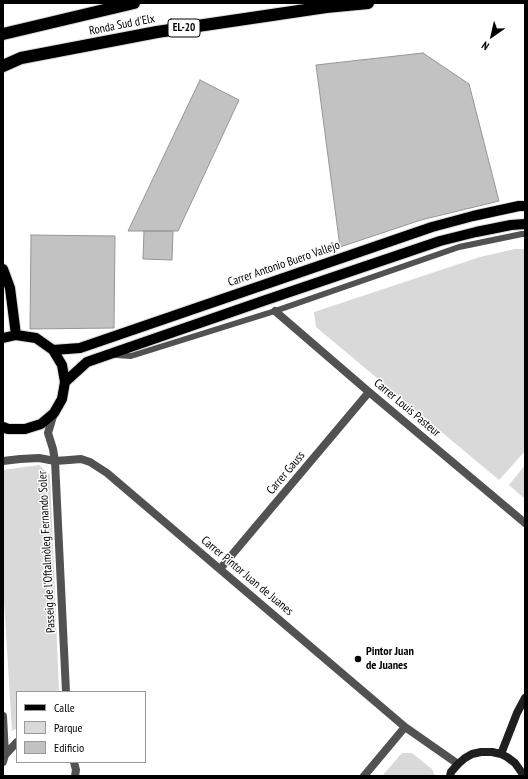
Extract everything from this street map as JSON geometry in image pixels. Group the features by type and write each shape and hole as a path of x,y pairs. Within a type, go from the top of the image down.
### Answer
{"highway":[{"name":"Ronda Sud d'Elx","path":"3,34 134,3"},
{"name":"Ronda Sud d'Elx","path":"3,66 21,58 157,32 326,7 368,3"}],"main road":[{"name":"Carrer Antonio Buero Vallejo","path":"53,350 80,348 432,227 473,216 525,206"},
{"path":"65,382 87,362 263,301 440,241 476,232 525,224"},
{"path":"3,269 10,288 16,335"},
{"path":"3,338 16,335 36,338 53,350 62,365 65,382 62,399 54,413 41,424 25,429 8,429 3,427"},
{"path":"501,754 517,713 525,698"},
{"path":"450,776 451,772 458,764 472,754 492,752 501,754 515,763 523,776"}],"street":[{"name":"Carrer Louis Pasteur","path":"275,311 525,523"},
{"name":"Carrer Gauss","path":"220,569 369,392"},
{"name":"Passeig de l'Oftalmòleg Fernando Soler","path":"54,413 48,433 55,461 66,691"},
{"name":"Carrer Pintor Juan de Juanes","path":"3,461 39,458 55,461 81,460 90,462 107,473 405,727 458,764"},
{"path":"3,716 4,757"},
{"path":"364,776 405,727"},
{"path":"4,757 16,743"},
{"path":"74,763 76,770 75,776"}],"lane":[{"path":"110,354 131,356 275,311 459,247 525,234"}],"green space":[{"path":"515,249 525,249 525,451 499,480 316,327 314,312 480,257"},
{"path":"39,465 50,475 59,691 16,691 16,729 12,731 3,584 3,470"},
{"path":"525,465 525,499 509,485"},
{"path":"402,753 412,753 432,769 435,776 382,776"}],"building":[{"path":"423,53 469,84 499,201 421,220 340,247 316,65"},
{"path":"200,80 239,100 178,231 128,231"},
{"path":"144,231 173,231 172,260 143,259"},
{"path":"31,235 115,236 114,328 30,329"}],"place":[{"name":"Pintor Juan de Juanes","path":"358,659"}]}
